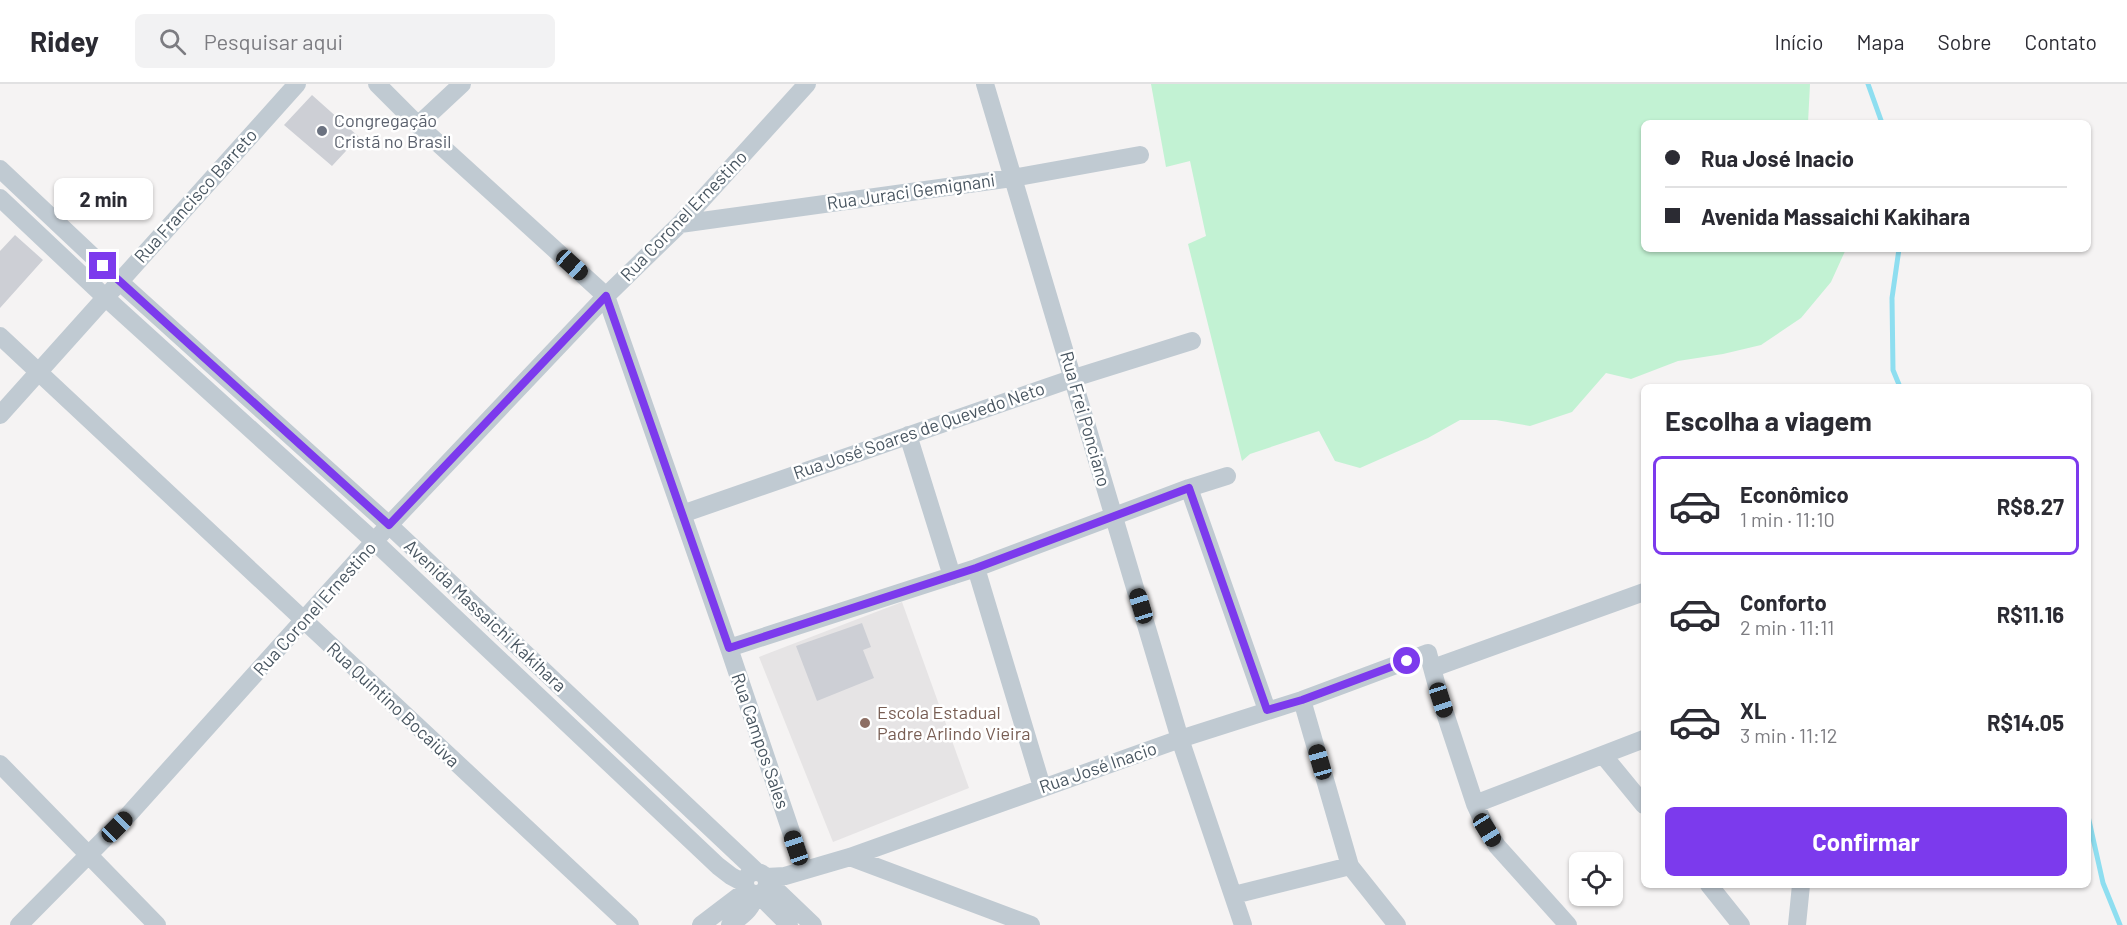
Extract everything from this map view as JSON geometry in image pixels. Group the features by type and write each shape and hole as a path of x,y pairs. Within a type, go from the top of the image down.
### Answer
{"street":[{"name":"Rua Francisco Barreto","path":"0,415 297,84"},
{"name":"Rua Campos Sales","path":"377,84 418,125 606,296 804,870"},
{"path":"418,125 462,84"},
{"name":"Rua Coronel Ernestino","path":"19,925 138,804 389,525 606,296 680,224 807,84"},
{"name":"Rua Frei Ponciano","path":"985,84 1180,739 1243,925"},
{"name":"Rua Juraci Gemignani","path":"680,224 1012,178 1140,155"},
{"name":"Avenida Massaichi Kakihara","path":"0,169 120,282 389,525 726,844 789,925"},
{"name":"Avenida Massaichi Kakihara","path":"0,198 106,298 375,542 718,866 756,884 813,925"},
{"name":"Rua Quintino Bocaiúva","path":"0,336 630,925"},
{"name":"Rua José Soares de Quevedo Neto","path":"682,514 1074,378 1192,341"},
{"path":"908,435 952,576"},
{"path":"729,648 976,568 1189,488 1227,476"},
{"path":"1189,488 1267,710"},
{"path":"976,568 1042,788"},
{"name":"Rua José Inacio","path":"701,925 756,884 850,857 1267,710 1641,593"},
{"path":"1430,660 1475,804 1497,846 1568,925"},
{"path":"1302,700 1350,866 1397,925"},
{"path":"1475,804 1641,740"},
{"path":"1603,755 1641,801"},
{"path":"0,764 157,925"},
{"path":"850,857 1031,925"},
{"path":"1234,896 1350,866"},
{"path":"730,925 751,906 754,901 756,884"},
{"path":"1711,888 1741,925"},
{"path":"1797,925 1801,888"}],"shaded area":[{"name":"Escola Estadual Padre Arlindo Vieira","path":"902,602 969,788 833,842 759,657"}],"green space":[{"path":"1151,84 1810,84 1808,120 1641,120 1641,252 1845,252 1831,282 1801,318 1761,345 1678,361 1631,379 1606,373 1572,412 1530,426 1496,420 1460,420 1428,438 1360,468 1335,461 1319,431 1250,454 1242,461 1188,244 1206,236 1190,161 1166,167"}],"building":[{"name":"Congregação Cristã no Brasil","path":"312,95 359,137 332,166 284,125"},
{"path":"15,235 43,260 0,308 0,251"},
{"path":"862,623 871,647 863,650 874,678 817,701 796,646"}],"waterway":[{"path":"1868,84 1881,120"},
{"path":"1899,252 1892,298 1893,370 1899,384"},
{"path":"2091,829 2103,883 2120,925"}],"place":[{"name":"Congregação Cristã no Brasil","path":"322,131"},
{"name":"Escola Estadual Padre Arlindo Vieira","path":"865,723"}],"route":[{"path":"103,266 389,525 606,296 729,648 976,568 1189,488 1267,710 1302,700 1407,661"}]}
